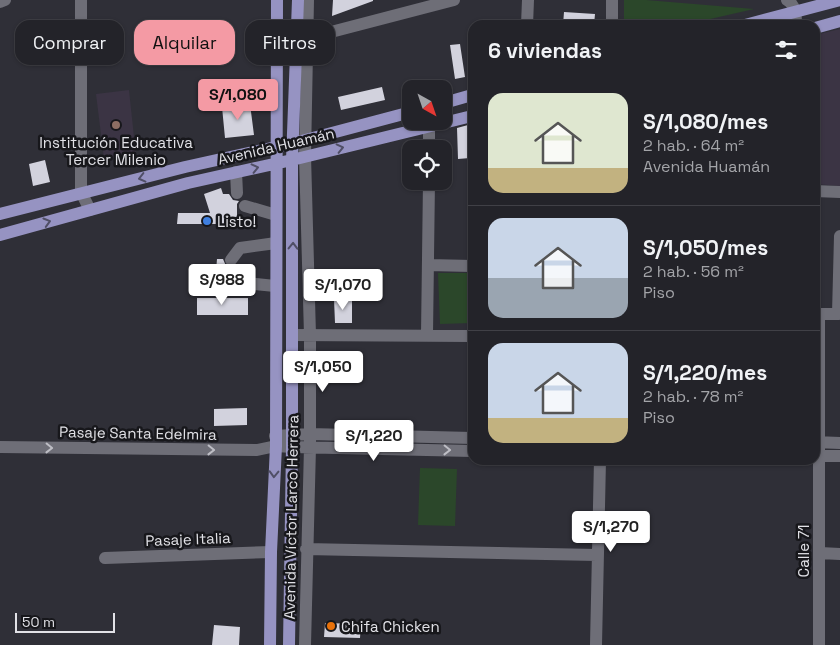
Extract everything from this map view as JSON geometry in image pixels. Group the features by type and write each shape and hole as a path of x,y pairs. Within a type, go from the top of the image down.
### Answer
{"main road":[{"name":"Avenida Víctor Larco Herrera","path":"270,645 271,552 276,441 275,147 277,0"},
{"name":"Avenida Víctor Larco Herrera","path":"289,645 292,441 292,160 300,142 298,0"},
{"path":"765,20 834,1"},
{"path":"820,27 840,21"},
{"path":"452,101 468,96"},
{"name":"Avenida Huamán","path":"0,214 185,167 300,142 402,114"},
{"name":"Avenida Huamán","path":"452,121 468,117"},
{"name":"Avenida Huamán","path":"0,235 188,183 416,130"},
{"path":"185,167 188,183"},
{"path":"276,219 293,224"},
{"path":"275,301 292,301"}],"street":[{"path":"0,2 5,0"},
{"path":"81,0 81,192 90,210"},
{"name":"Avenida Víctor Larco Herrera","path":"308,0 308,20"},
{"path":"335,30 423,4 454,0"},
{"path":"528,0 528,20"},
{"path":"612,0 612,20"},
{"path":"787,0 791,2 796,12 796,20"},
{"name":"Avenida Víctor Larco Herrera","path":"305,645 310,440 310,335 305,156 300,142 306,65"},
{"path":"236,172 236,193"},
{"path":"427,334 429,190"},
{"path":"820,191 840,192"},
{"path":"245,206 276,219"},
{"name":"Calle 71","path":"820,314 838,314 840,236"},
{"path":"275,286 236,282 231,266 240,248 276,243"},
{"path":"428,265 468,266"},
{"path":"292,335 427,334 468,336"},
{"path":"310,440 468,438"},
{"path":"310,440 468,451"},
{"name":"Pasaje Santa Edelmira","path":"0,447 258,450 276,441 310,440"},
{"path":"820,442 840,443"},
{"path":"820,456 840,456"},
{"path":"596,645 600,465"},
{"name":"Calle 71","path":"817,465 820,553 819,645"},
{"path":"306,549 597,555"},
{"name":"Pasaje Italia","path":"105,558 271,552"},
{"path":"820,553 840,554"}],"shaded area":[{"path":"840,29 840,186 820,184 820,34"},
{"name":"Institución Educativa Tercer Milenio","path":"129,90 136,156 104,159 96,94"}],"green space":[{"path":"624,0 646,0 754,9 706,20 624,20"},
{"path":"438,273 468,273 468,323 440,324"},
{"path":"420,468 457,469 455,526 418,525"}],"building":[{"path":"333,0 373,0 373,1 332,16"},
{"path":"564,12 595,14 594,20 563,20"},
{"path":"460,44 465,77 455,79 450,45"},
{"path":"382,87 385,100 341,110 338,97"},
{"path":"250,104 254,135 225,138 222,107"},
{"path":"468,125 468,158 458,159 457,128"},
{"path":"45,160 50,182 33,186 29,164"},
{"path":"221,188 223,194 229,194 233,200 239,201 237,204 237,224 177,224 178,213 210,213 204,194"},
{"path":"217,259 223,259 226,266 224,271 216,271"},
{"path":"197,298 248,298 248,315 197,315"},
{"path":"334,299 352,299 352,323 335,323"},
{"path":"247,408 247,425 214,426 214,409"},
{"path":"325,623 361,624 360,638 324,637"},
{"path":"214,625 240,627 239,645 212,645"}],"place":[{"name":"Institución Educativa Tercer Milenio","path":"116,125"},
{"name":"Listo!","path":"207,221"},
{"name":"Chifa Chicken","path":"331,626"}]}
